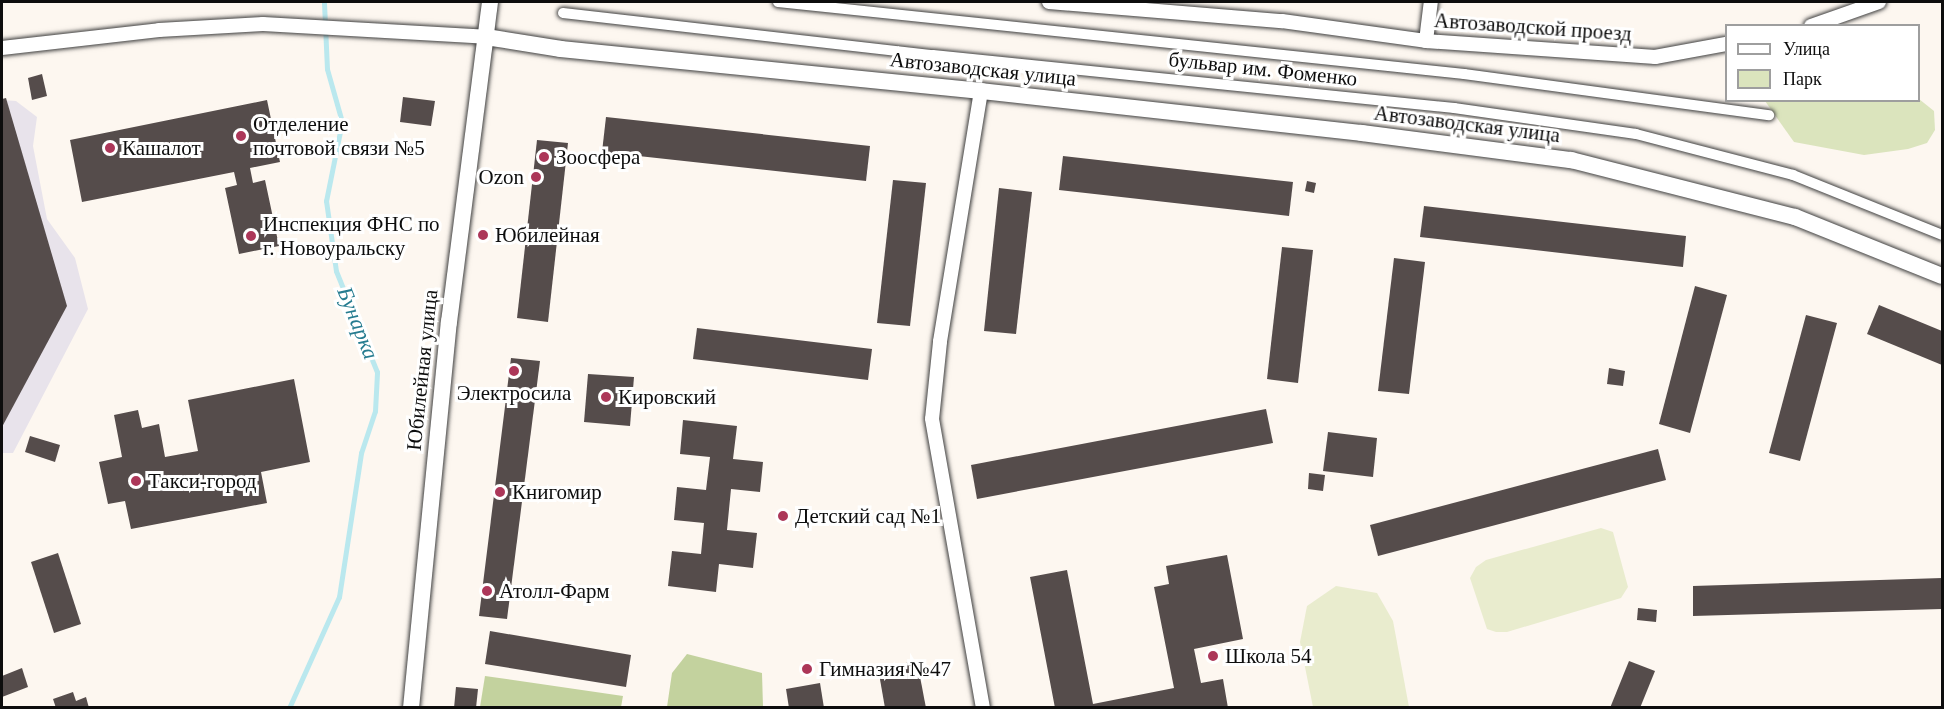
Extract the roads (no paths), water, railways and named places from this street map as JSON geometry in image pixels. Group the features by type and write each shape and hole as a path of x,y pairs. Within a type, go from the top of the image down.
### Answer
{"street":[{"name":"Юбилейная улица","path":"411,708 450,310 477,86 490,2"},
{"name":"бульвар им. Фоменко","path":"778,2 1464,74 1769,115"},
{"name":"Автозаводской проезд","path":"1048,2 1132,6 1282,21 1426,41 1655,57 1725,44"},
{"path":"1426,41 1431,2"},
{"path":"1817,24 1879,2"},
{"name":"бульвар им. Фоменко","path":"563,13 954,57 1454,108 1635,134 1793,175 1942,235"},
{"name":"Автозаводская улица","path":"2,48 159,30 297,25 355,28 486,38 561,49 981,91 1571,160 1796,217 1942,276"},
{"path":"981,91 940,342 932,419 983,708"}],"waterway":[{"name":"Бунарка","path":"289,708 339,597 361,453 375,411 377,372 336,271 326,201 342,122 327,69 324,2"}],"place":[{"name":"Отделение почтовой связи №5","path":"241,136"},
{"name":"Кашалот","path":"110,148"},
{"name":"Зоосфера","path":"544,157"},
{"name":"Ozon","path":"536,177"},
{"name":"Юбилейная","path":"483,235"},
{"name":"Инспекция ФНС по г. Новоуральску","path":"251,236"},
{"name":"Электросила","path":"514,371"},
{"name":"Кировский","path":"606,397"},
{"name":"Такси-город","path":"136,481"},
{"name":"Книгомир","path":"500,492"},
{"name":"Детский сад №1","path":"783,516"},
{"name":"Атолл-Фарм","path":"487,591"},
{"name":"Школа 54","path":"1213,656"},
{"name":"Гимназия №47","path":"807,669"}]}
